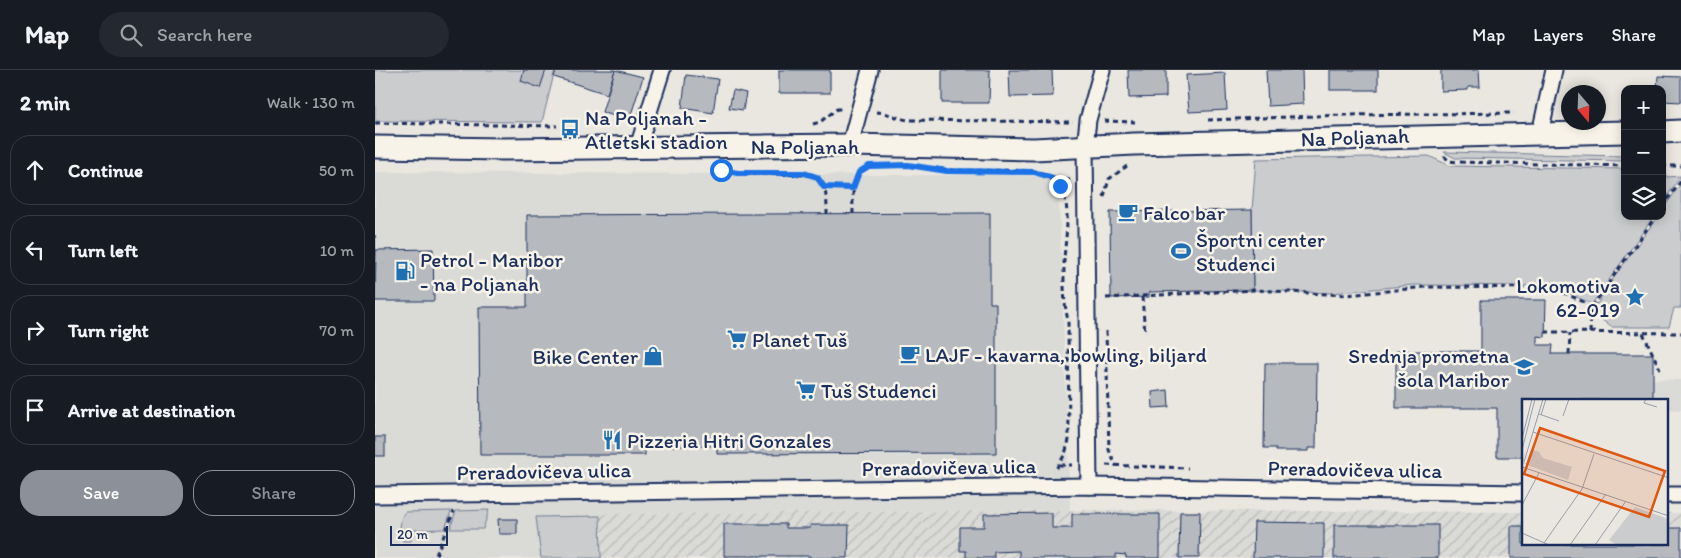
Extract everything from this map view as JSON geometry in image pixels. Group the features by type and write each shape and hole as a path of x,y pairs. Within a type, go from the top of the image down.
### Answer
{"street":[{"path":"638,147 662,70"},
{"path":"850,146 870,70"},
{"path":"1089,486 1085,147 1088,120 1102,70"},
{"path":"1540,133 1553,70"},
{"name":"Na Poljanah","path":"375,147 850,146 1034,148 1621,132"},
{"path":"1666,132 1681,132"},
{"name":"Preradovičeva ulica","path":"375,495 1089,486 1522,493"}],"path":[{"path":"805,126 820,122 837,109"},
{"path":"882,112 894,118 908,120 1072,122 1077,120"},
{"path":"1199,120 1344,114 1523,113"},
{"path":"1101,120 1143,122"},
{"path":"375,123 559,126"},
{"path":"1449,161 1621,166"},
{"path":"1104,201 1109,179 1120,169 1134,162"},
{"path":"853,214 853,188 859,172 874,166"},
{"path":"1666,166 1681,166"},
{"path":"715,167 738,173 812,175 822,182 824,187 827,214"},
{"path":"926,167 947,171 1034,172 1050,177 1063,191 1067,207 1064,256 1069,440 1060,465"},
{"path":"1666,202 1681,181"},
{"path":"824,187 853,188"},
{"path":"1590,333 1591,308 1653,220"},
{"path":"1106,298 1253,290 1347,295 1426,287 1553,288 1584,302 1591,308"},
{"path":"1106,289 1106,304"},
{"path":"1142,297 1145,333"},
{"path":"1106,328 1109,450 1113,461 1116,466 1188,468"},
{"path":"1545,332 1681,333"},
{"path":"1569,354 1570,333"},
{"path":"1643,333 1660,368"},
{"path":"435,555 455,508"}],"shaded area":[{"path":"375,70 555,70 542,122 375,121"},
{"path":"1444,152 1621,156 1621,161 1455,158"},
{"path":"1429,156 1450,166 1621,169 1621,220 1651,220 1592,304 1553,286 1413,285 1332,293 1253,290 1252,210 1256,159"},
{"path":"375,172 1058,176 1070,510 600,514 601,558 375,558"},
{"path":"1681,176 1666,198 1666,177"},
{"path":"1681,184 1681,308 1674,308 1669,327 1611,327 1592,312 1612,280 1655,220 1666,220 1666,205"},
{"path":"1653,379 1681,380 1681,410 1669,409 1669,399 1653,399"},
{"path":"489,510 483,529 450,529 456,511"},
{"path":"1070,510 1522,512 1522,546 1669,546 1669,513 1681,513 1681,558 601,558 600,514"},
{"path":"451,511 445,529 411,530 411,541 403,541 400,526 405,512"},
{"path":"600,516 601,558 541,558 536,517"}],"building":[{"path":"524,70 546,70 540,88 521,81"},
{"path":"556,70 615,70 607,94 554,77"},
{"path":"615,70 643,77 629,121 602,112"},
{"path":"779,70 830,70 830,93 779,93"},
{"path":"942,70 990,70 989,103 942,103"},
{"path":"1009,70 1052,70 1053,96 1010,97"},
{"path":"1128,70 1166,70 1166,97 1129,98"},
{"path":"1266,70 1302,70 1303,104 1268,106"},
{"path":"1330,70 1378,70 1378,90 1330,90"},
{"path":"1441,70 1479,70 1480,87 1468,87 1468,90 1441,91"},
{"path":"1225,73 1227,110 1189,112 1186,75"},
{"path":"686,75 718,79 713,113 682,108"},
{"path":"1658,76 1681,77 1681,102 1666,101 1666,85 1657,85"},
{"path":"733,90 746,93 743,110 729,108"},
{"name":"Športni center Studenci","path":"1252,210 1253,290 1149,292 1149,297 1111,298 1110,212"},
{"name":"Planet Tuš","path":"990,213 990,303 996,303 996,453 717,454 717,446 645,446 645,455 480,455 479,307 527,307 527,215"},
{"path":"375,235 377,292 375,292"},
{"name":"Petrol - Maribor - na Poljanah","path":"433,249 434,301 375,301 376,250"},
{"name":"Srednja prometna šola Maribor","path":"1481,300 1546,300 1545,337 1537,336 1537,345 1553,345 1552,354 1653,354 1653,399 1522,399 1522,457 1497,457 1497,408 1396,408 1396,351 1481,351"},
{"path":"1265,363 1317,363 1316,448 1308,448 1308,451 1276,451 1276,448 1264,448"},
{"path":"1168,390 1169,407 1153,408 1152,392"},
{"path":"375,437 385,437 385,456 375,456"},
{"path":"1180,512 1200,512 1199,558 1179,558"},
{"path":"1052,513 1052,528 1072,528 1072,514 1160,514 1160,558 1126,558 1126,555 1116,554 1116,558 1019,558 1019,551 994,552 994,558 966,558 966,551 960,551 960,527 984,527 984,514"},
{"path":"498,519 517,519 517,534 499,534"},
{"path":"1254,522 1324,523 1324,558 1253,558"},
{"path":"724,524 786,524 786,528 810,528 810,525 849,525 848,558 724,556"},
{"path":"1334,525 1438,525 1438,558 1334,558"},
{"path":"1511,526 1522,526 1522,546 1669,546 1669,528 1681,528 1681,558 1511,558"}],"place":[{"name":"Na Poljanah - Atletski stadion","path":"570,129"},
{"name":"Falco bar","path":"1128,212"},
{"name":"Športni center Studenci","path":"1181,251"},
{"name":"Petrol - Maribor - na Poljanah","path":"405,271"},
{"name":"Lokomotiva 62-019","path":"1635,297"},
{"name":"Planet Tuš","path":"737,339"},
{"name":"LAJF - kavarna, bowling, biljard","path":"910,354"},
{"name":"Bike Center","path":"653,356"},
{"name":"Srednja prometna šola Maribor","path":"1524,367"},
{"name":"Tuš Studenci","path":"806,390"},
{"name":"Pizzeria Hitri Gonzales","path":"612,440"}],"route":[{"path":"721,170 738,173 804,173 817,177 824,187 853,188 859,172 869,166 921,165 947,171 1034,172 1050,177 1060,186"}]}
